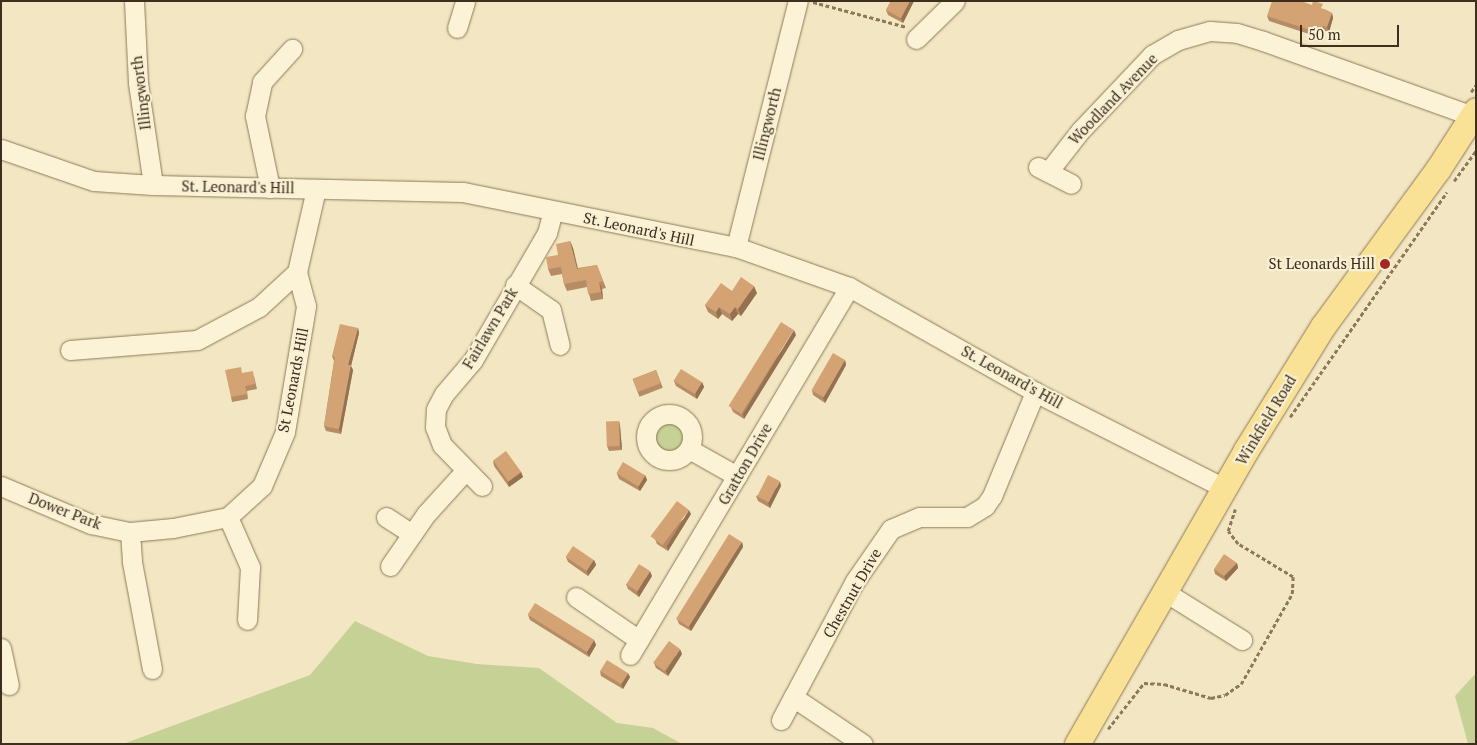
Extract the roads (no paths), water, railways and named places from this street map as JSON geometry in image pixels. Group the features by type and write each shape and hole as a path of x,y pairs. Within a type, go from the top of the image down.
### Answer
{"main road":[{"name":"Winkfield Road","path":"1077,744 1165,592 1231,497 1246,450 1323,326 1438,169 1474,113"}],"street":[{"name":"Illingworth","path":"134,1 138,83 153,185"},
{"path":"457,28 464,1"},
{"name":"Illingworth","path":"736,247 798,1"},
{"path":"926,34 955,1"},
{"name":"Woodland Avenue","path":"1071,184 1043,169 1152,55 1178,40 1210,31 1237,33 1263,41 1474,113"},
{"path":"270,188 255,116 262,82 292,49"},
{"name":"St. Leonard's Hill","path":"1,149 94,180 153,185 463,192 736,247 849,287 1035,392 1231,497"},
{"name":"St Leonards Hill","path":"228,517 262,486 285,432 306,306 297,272 316,189"},
{"name":"Fairlawn Park","path":"482,486 465,471 438,437 436,409 444,394 473,360 547,233 553,211"},
{"path":"70,350 165,340 185,341 214,333 259,307 297,272"},
{"path":"515,285 551,310 560,345"},
{"name":"Gratton Drive","path":"576,597 635,647 849,287"},
{"name":"Chestnut Drive","path":"781,720 855,581 891,529 919,517 967,516 985,506 992,496 1035,392"},
{"path":"689,449 737,476"},
{"path":"390,566 412,534 465,471"},
{"name":"Dower Park","path":"1,486 91,524 130,532"},
{"path":"152,670 132,562 130,532 173,528 228,517 250,567 247,620"},
{"path":"386,517 412,534"},
{"path":"1165,592 1242,640"},
{"path":"2,657 9,685"},
{"path":"793,697 863,744"}],"place":[{"name":"St Leonards Hill","path":"1385,264"}]}
